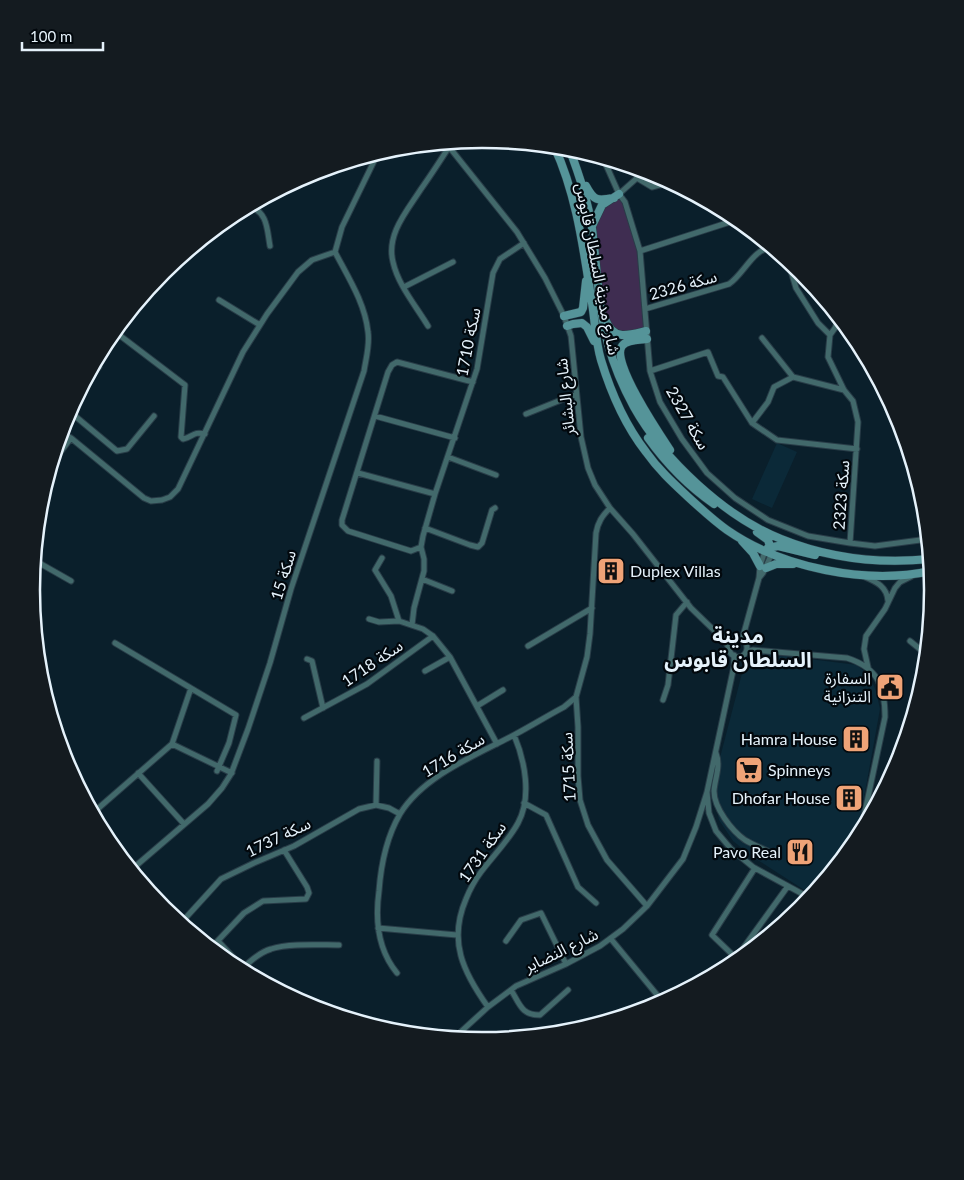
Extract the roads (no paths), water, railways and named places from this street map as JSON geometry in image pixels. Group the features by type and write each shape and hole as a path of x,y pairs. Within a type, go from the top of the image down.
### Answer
{"main road":[{"name":"شارع مدينة السلطان قابوس","path":"557,154 571,190 579,224 599,352 617,402 645,452 673,483 708,516 735,535 769,550 808,566 861,575 890,576 921,573"},
{"name":"شارع مدينة السلطان قابوس","path":"573,159 592,226 608,342 620,379 638,414 656,440 682,468 726,507 780,539 813,550 836,555 882,560 923,560"},
{"path":"573,159 591,196 601,200 616,196"},
{"path":"592,226 602,205 616,196"},
{"path":"564,316 581,312 583,308 586,269"},
{"path":"602,307 610,329 616,334 647,335"},
{"path":"567,326 582,323 587,327 599,352"},
{"path":"647,335 624,344 620,348 620,355 630,384 682,468"},
{"path":"620,379 622,390 637,421 661,455 678,474 706,498 764,536 769,550 778,546 812,555 852,562 886,565 908,561"},
{"path":"735,535 753,553 763,567 776,564 808,566"}],"street":[{"name":"شارع البشائر","path":"451,149 494,201 524,243 545,278 564,316 571,336 581,437 588,468 595,486 610,508 687,602 723,639 730,649"},
{"path":"428,326 404,287 393,263 391,251 398,223 445,150"},
{"path":"68,436 144,498 152,501 170,497 178,489 243,352 260,325 298,272 312,260 335,252 342,227 374,162"},
{"name":"سكة 2327","path":"606,166 616,196 625,202 640,250 650,371 660,402 682,438 707,473 735,498 768,520 808,536 850,544 874,546 921,540"},
{"path":"616,196 637,178 652,187 658,185"},
{"path":"257,210 266,219 270,246"},
{"path":"640,250 729,222"},
{"name":"سكة 1710","path":"412,625 414,608 425,565 421,547 425,528 477,369 493,273 496,265 505,254 524,243"},
{"name":"سكة 2326","path":"645,309 729,284 738,278 759,252 764,250"},
{"name":"سكة 15","path":"137,866 222,788 232,772 270,663 291,589 364,371 368,352 368,332 360,300 335,252"},
{"path":"404,287 453,262"},
{"path":"792,274 796,288 818,323 830,335 836,325"},
{"path":"219,300 260,325"},
{"name":"سكة 2323","path":"830,335 828,357 844,390 853,401 856,413 858,449 850,544"},
{"path":"120,336 185,385 182,439 196,433 205,434"},
{"path":"762,338 793,378"},
{"name":"سكة 2323","path":"650,371 708,352 718,376 722,377 752,423 777,440 858,449"},
{"path":"421,547 411,551 348,531 342,525 374,416 388,372 392,365 397,362 473,382"},
{"path":"752,423 768,402 774,387 793,378 844,390"},
{"path":"526,414 576,394"},
{"path":"76,417 117,451 126,449 154,416"},
{"path":"374,416 454,438"},
{"path":"63,449 71,438"},
{"path":"448,457 496,475"},
{"path":"358,473 435,494"},
{"path":"425,528 478,547 482,543 492,510 495,508"},
{"name":"سكة 1715","path":"610,508 601,517 596,533 587,657 576,697 580,800 588,825 607,860 647,906"},
{"path":"746,649 742,640 759,578 769,550"},
{"path":"382,558 375,570 391,596 400,621"},
{"path":"41,564 71,581"},
{"path":"868,667 864,642 866,636 885,609 900,582 921,573"},
{"path":"861,575 878,583 885,589 888,602"},
{"path":"422,579 452,591"},
{"path":"663,700 668,685 676,615 687,602"},
{"path":"528,646 592,608"},
{"name":"سكة 1718","path":"369,619 379,622 400,621 423,629 433,636 450,657 498,744"},
{"name":"سكة 1718","path":"304,718 367,684 433,636"},
{"path":"723,639 742,640"},
{"path":"734,641 730,649 736,656"},
{"path":"910,641 920,649"},
{"path":"116,643 236,716 229,743 218,769"},
{"path":"803,894 755,868 731,850 716,831 709,813 707,792 736,656 746,649 847,658 861,662 868,667 880,684 884,699 884,717 865,811"},
{"path":"425,671 450,657"},
{"name":"سكة 1718","path":"307,659 312,660 324,708"},
{"path":"98,809 172,744 191,688"},
{"path":"477,706 504,690"},
{"name":"سكة 1716","path":"397,973 383,950 378,928 377,903 381,869 387,842 400,814 423,788 442,774 564,707 576,697"},
{"name":"سكة 1731","path":"488,1007 464,968 458,936 460,914 479,874 518,824 524,803 525,771 521,751 514,735"},
{"path":"172,744 218,769 232,772"},
{"path":"716,755 719,763 714,790 717,806 743,839 777,856"},
{"path":"377,761 376,805 390,808 400,814"},
{"path":"138,773 184,824"},
{"name":"شارع النضاير","path":"461,1031 510,990 533,977 566,964 611,939 647,906 683,859 698,822 707,792"},
{"path":"524,803 546,815 578,887 596,903"},
{"name":"سكة 1737","path":"186,918 222,879 254,862 284,850 359,809 376,805"},
{"path":"698,822 702,819 712,820"},
{"path":"216,943 244,912 262,901 306,899 309,893 307,887 284,850"},
{"path":"732,955 712,935 755,868"},
{"path":"746,945 788,886"},
{"path":"506,941 521,920 541,913 566,964"},
{"path":"378,928 458,936"},
{"path":"611,939 658,995"},
{"path":"218,941 227,951"},
{"path":"248,965 269,949 339,945"},
{"path":"510,990 524,1011 529,1015 540,1015 568,990"}],"place":[{"name":"Duplex Villas","path":"611,571"},
{"name":"السفارة التنزانية","path":"890,687"},
{"name":"Hamra House","path":"856,739"},
{"name":"Spinneys","path":"749,770"},
{"name":"Dhofar House","path":"849,798"},
{"name":"Pavo Real","path":"800,852"}],"district":[{"name":"مدينة السلطان قابوس","path":"738,648"}]}
